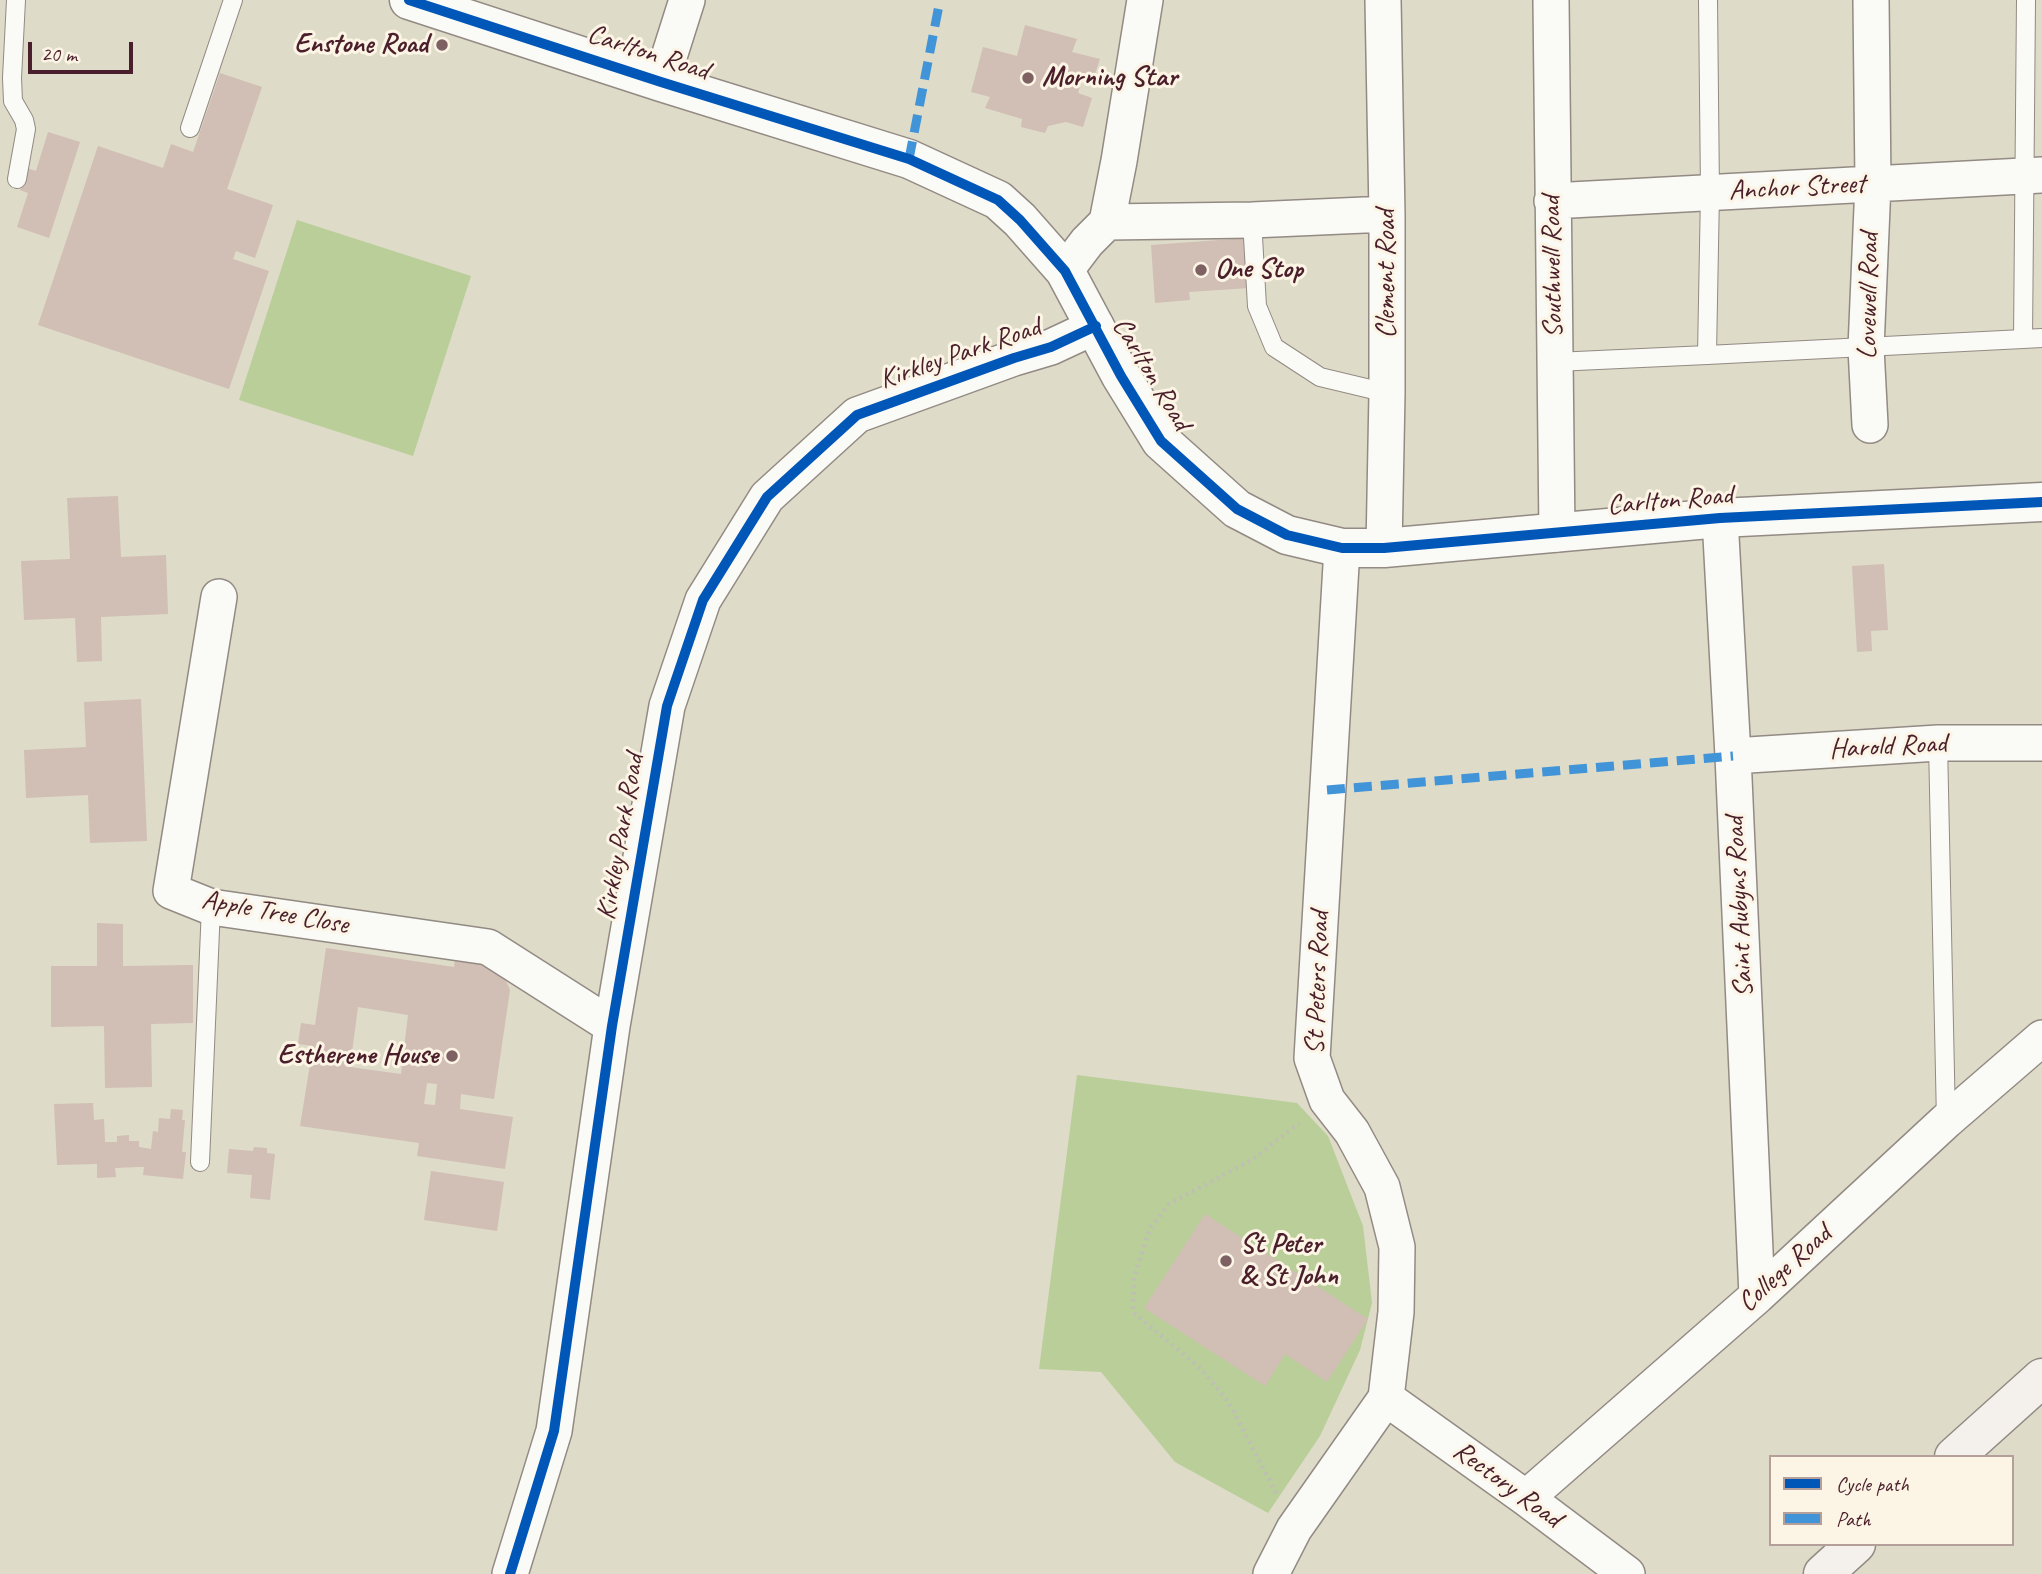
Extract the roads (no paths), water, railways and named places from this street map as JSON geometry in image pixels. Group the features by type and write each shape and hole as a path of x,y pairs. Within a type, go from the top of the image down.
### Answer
{"main road":[{"path":"1956,1455 2042,1378"},
{"path":"1823,1574 1854,1546"}],"street":[{"name":"Carlton Road","path":"409,0 909,159 998,200 1020,220 1065,271 1121,376 1161,442 1237,509 1287,535 1342,548 1384,548 1720,518 2042,502"},
{"path":"661,82 687,0"},
{"path":"1065,271 1087,242 1107,222 1145,0"},
{"name":"Clement Road","path":"1383,0 1387,214 1384,548"},
{"name":"Southwell Road","path":"1550,0 1557,534"},
{"name":"Lovewell Road","path":"1870,425 1866,348 1873,184 1871,0"},
{"name":"Anchor Street","path":"1552,201 2033,175"},
{"path":"1107,222 1251,220 1387,214"},
{"name":"Kirkley Park Road","path":"510,1574 554,1431 612,1026 667,706 703,600 767,497 857,415 1051,347 1096,326"},
{"name":"Saint Aubyns Road","path":"1720,518 1757,1296"},
{"name":"St Peters Road","path":"1271,1574 1294,1529 1386,1398 1396,1312 1397,1247 1382,1186 1352,1132 1327,1100 1312,1058 1342,548"},
{"name":"Apple Tree Close","path":"219,597 171,891 211,907 488,947 612,1026"},
{"name":"Harold Road","path":"1733,756 1938,743 2042,743"},
{"name":"College Road","path":"1526,1498 1757,1296 1946,1121 2042,1038"},
{"name":"Rectory Road","path":"1386,1398 1627,1574"}],"lane":[{"path":"16,0 13,101 26,129 18,179"},
{"path":"190,128 233,0"},
{"path":"1707,0 1710,192 1707,355"},
{"path":"2023,339 2033,175 2026,0"},
{"path":"1251,220 1257,306 1274,347 1320,377 1387,393"},
{"path":"1555,362 2042,338"},
{"path":"1938,743 1946,1121"},
{"path":"200,1162 211,907"}],"place":[{"name":"Enstone Road","path":"442,45"},
{"name":"Morning Star","path":"1028,78"},
{"name":"One Stop","path":"1201,270"},
{"name":"Estherene House","path":"452,1056"},
{"name":"St Peter & St John","path":"1226,1261"}]}
